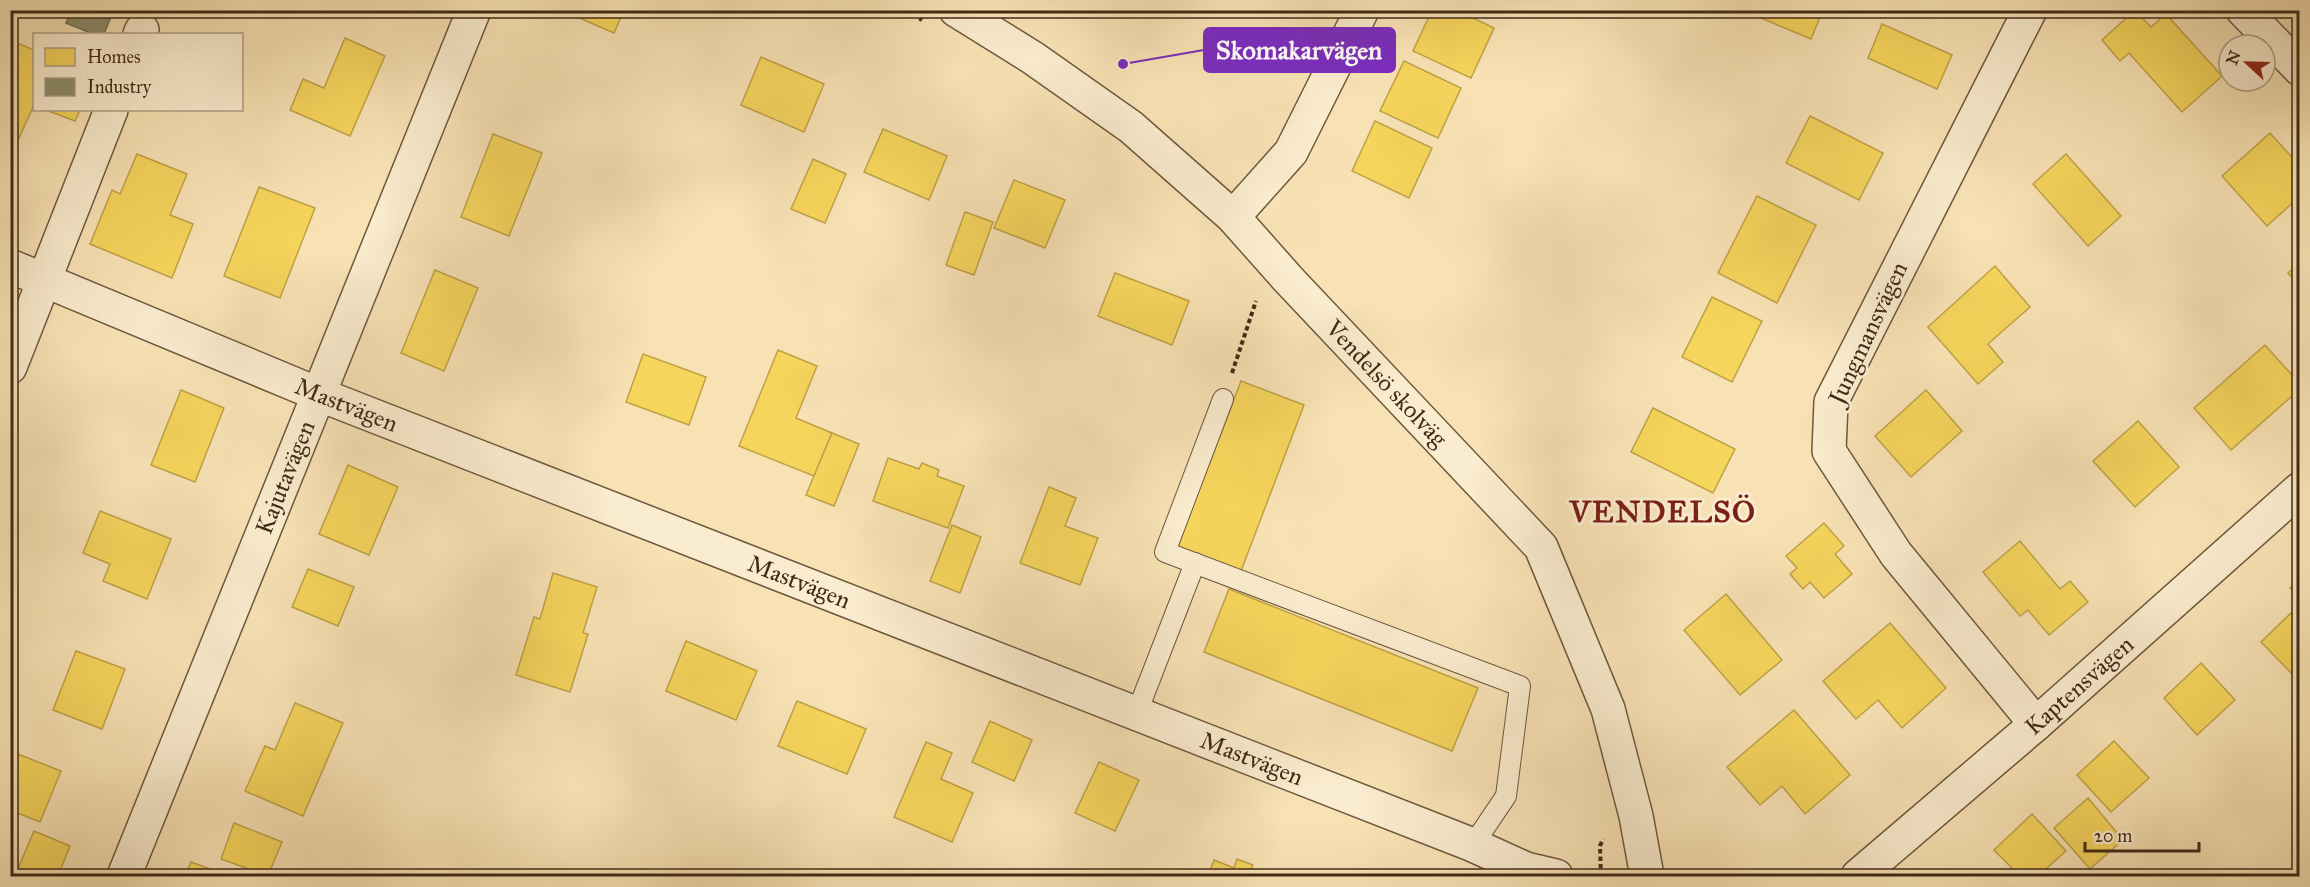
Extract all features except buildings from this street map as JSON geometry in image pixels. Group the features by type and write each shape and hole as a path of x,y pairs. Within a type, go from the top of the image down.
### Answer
{"street":[{"name":"Kajutavägen","path":"124,876 474,10"},
{"path":"1233,218 1291,152 1362,10"},
{"name":"Jungmansvägen","path":"2030,10 1831,402 1829,451 1896,554 2036,724"},
{"path":"2243,10 2300,69"},
{"name":"Vendelsö skolväg","path":"941,16 1032,58 1131,127 1233,218 1541,547 1608,709 1636,816 1647,876"},
{"path":"10,367 111,111"},
{"name":"Mastvägen","path":"10,266 318,394 1473,845 1526,869 1556,876"},
{"name":"Kaptensvägen","path":"1858,876 2036,724 2300,489"}],"lane":[{"path":"1223,399 1165,552 1520,686 1506,796 1473,845"},
{"path":"1136,715 1195,563"}],"path":[{"path":"907,10 941,16"},
{"path":"1223,399 1257,303 1288,279"},
{"path":"1252,294 1257,303"},
{"path":"1601,876 1600,846 1604,837"}],"place":[{"name":"Skomakarvägen","path":"1123,64"}],"district":[{"name":"VENDELSÖ","path":"1663,512"}]}
